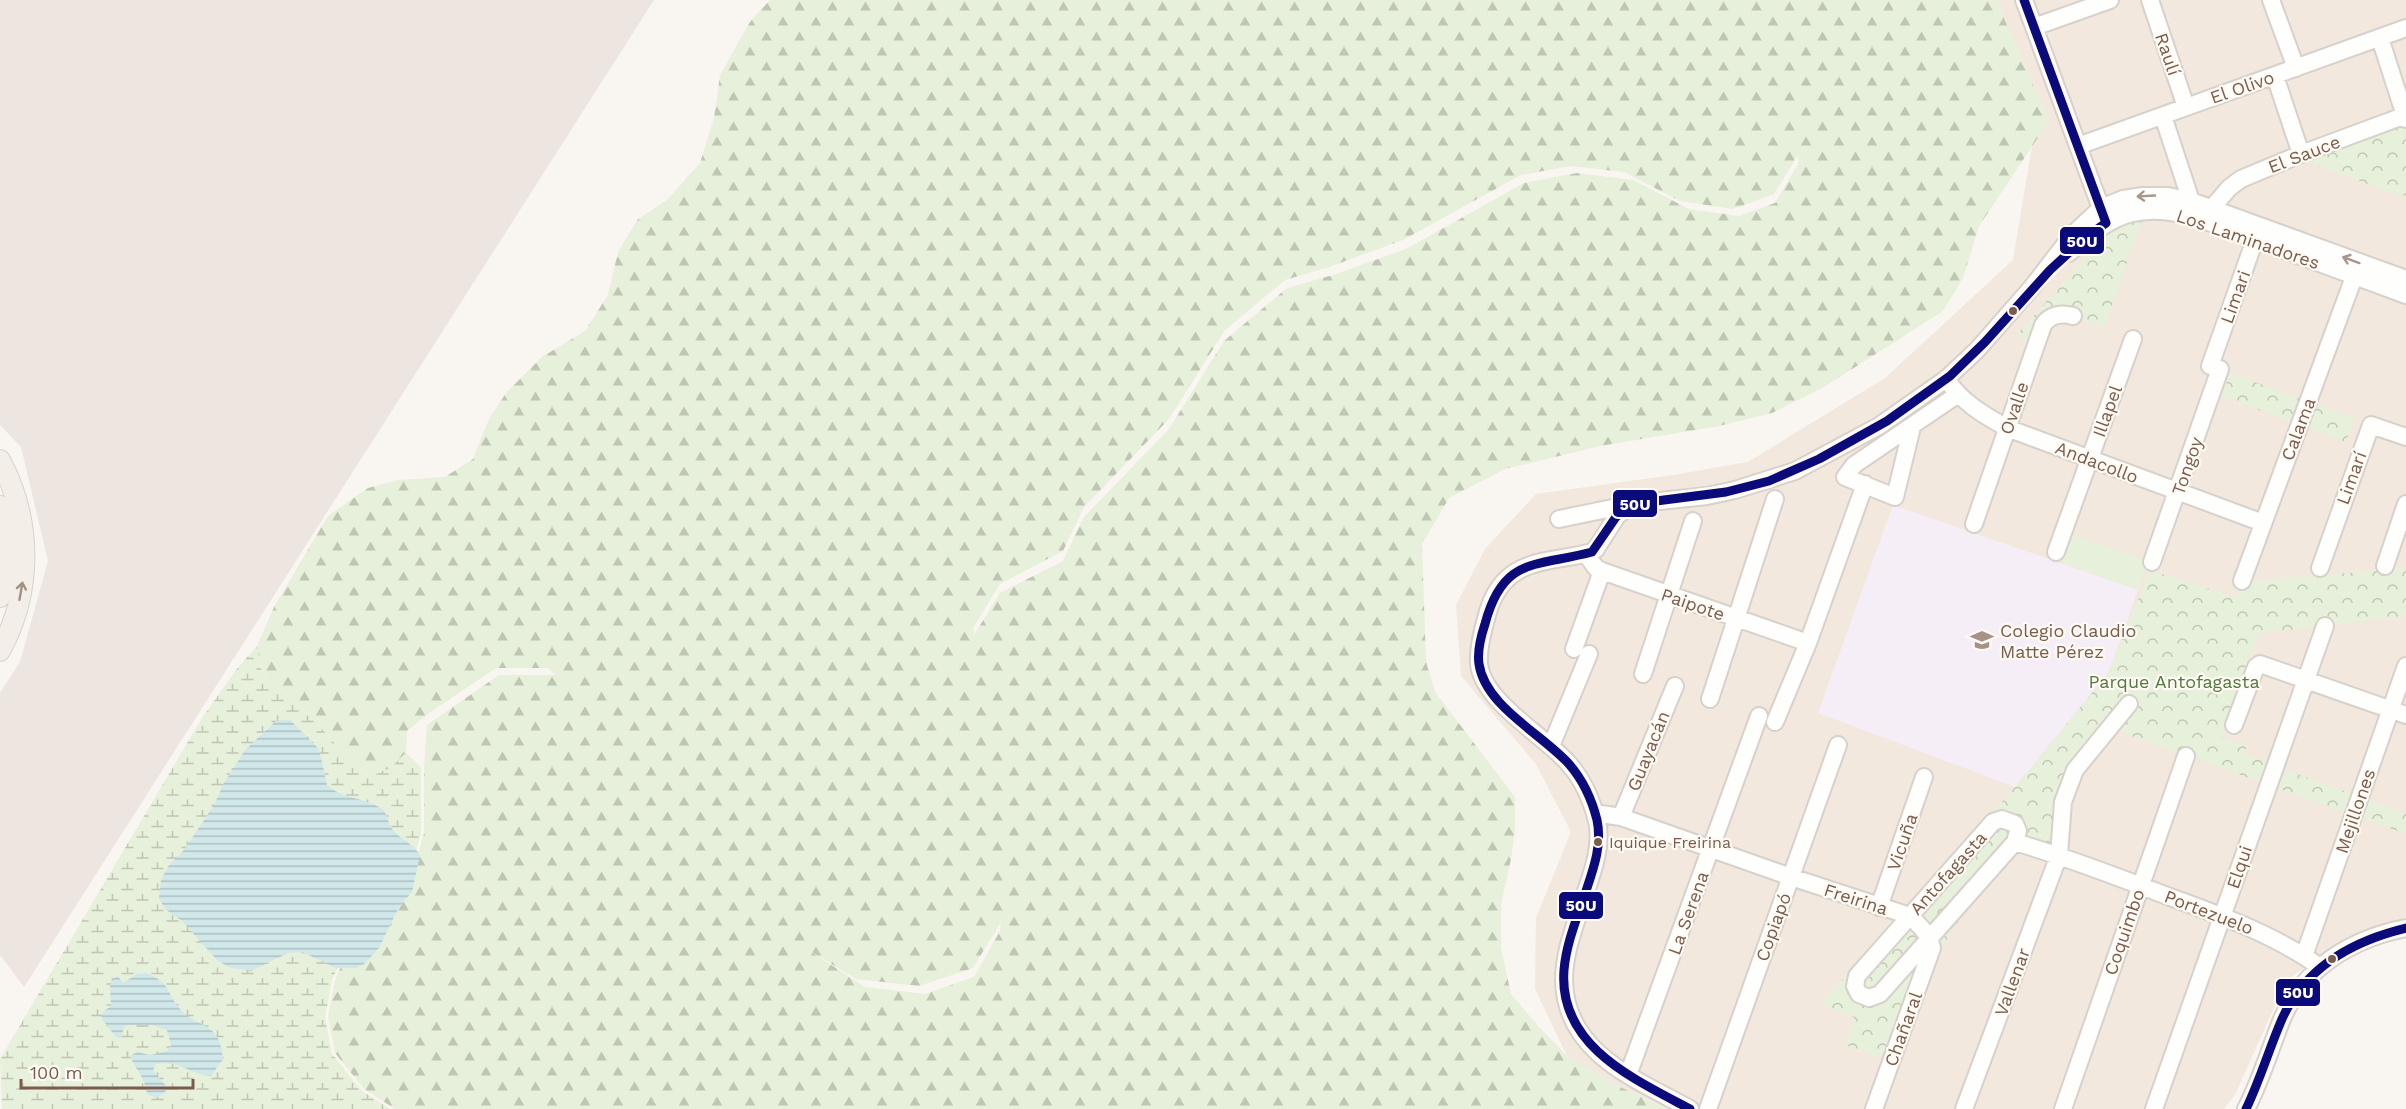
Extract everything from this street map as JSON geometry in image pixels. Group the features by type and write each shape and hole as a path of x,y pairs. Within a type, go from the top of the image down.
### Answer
{"main road":[{"path":"0,460 12,486 21,516 25,561 18,607 0,651"},
{"path":"0,506 7,548 6,574 0,597"}],"street":[{"path":"2024,0 2104,216"},
{"path":"2034,27 2110,0"},
{"name":"Raulí","path":"2150,0 2186,107"},
{"path":"2271,0 2296,68"},
{"name":"El Olivo","path":"2078,146 2406,28"},
{"path":"2380,38 2406,117"},
{"path":"2275,76 2301,154"},
{"path":"2163,116 2191,201"},
{"name":"El Sauce","path":"2212,208 2229,188 2241,179 2301,154 2406,117"},
{"name":"Los Laminadores","path":"1560,519 1632,504 1707,496 1756,485 1787,474 1879,426 1946,379 1977,350 2033,286 2073,234 2104,216 2123,199 2168,196 2212,208 2257,234 2354,277 2406,295"},
{"name":"Los Laminadores","path":"2104,216 2116,217 2133,212 2172,211 2406,279"},
{"name":"Limari","path":"2215,368 2257,234"},
{"name":"Calama","path":"2242,581 2354,277"},
{"name":"Ovalle","path":"1974,524 2043,325 2059,314 2073,316"},
{"name":"Illapel","path":"2056,552 2133,339"},
{"name":"Tongoy","path":"2152,562 2178,492 2215,368"},
{"name":"Andacollo","path":"1946,379 1957,395 1977,412 2007,428 2263,523"},
{"path":"1912,427 1895,497 1845,477 1854,465 1957,395"},
{"name":"Limarí","path":"2320,568 2371,425 2406,437"},
{"path":"1775,722 1808,643 1865,484"},
{"path":"1710,699 1775,499"},
{"path":"1632,504 1617,516 1596,549 1586,554 1541,562 1522,568 1500,584 1492,600 1479,646 1479,666 1496,697 1569,764 1582,783 1595,813 1598,833 1594,866 1572,932 1564,980 1573,1019 1598,1056 1690,1109"},
{"path":"2385,566 2406,504"},
{"path":"1643,674 1667,594 1693,521"},
{"name":"Paipote","path":"1586,554 1596,568 1602,571 1808,643"},
{"path":"1551,746 1582,652 1602,571"},
{"name":"Elqui","path":"2154,1109 2325,626"},
{"path":"2234,724 2258,664 2398,712"},
{"name":"Mejillones","path":"2304,956 2398,712 2406,666"},
{"name":"Guayacán","path":"1621,817 1675,686"},
{"path":"2059,855 2062,802 2075,770 2129,704"},
{"name":"La Serena","path":"1628,1075 1759,716"},
{"name":"Copiapó","path":"1708,1109 1838,745"},
{"name":"Coquimbo","path":"2062,1109 2186,756"},
{"name":"Vicuña","path":"1879,907 1924,777"},
{"name":"Freirina","path":"1595,813 1621,817 1910,916 1931,943"},
{"name":"Antofagasta","path":"2002,819 2012,821 2018,831 2015,842 1931,943 1880,994 1869,998 1858,994 1855,986 1857,976 1993,822 2002,819"},
{"name":"Portezuelo","path":"2015,842 2059,855 2222,916 2268,935 2320,967"},
{"name":"Vallenar","path":"1964,1109 2059,855"},
{"path":"2246,1109 2283,1017 2303,985 2336,954 2357,942 2406,928"},
{"name":"Chañaral","path":"1874,1109 1931,943"}],"shaded area":[{"path":"0,0 654,0 24,987 0,955 0,693 20,662 48,561 21,447 0,425"},
{"path":"1996,0 2406,0 2406,917 2323,954 2286,981 2235,1095 2224,1109 1668,1109 1610,1082 1567,1056 1535,989 1536,918 1571,832 1536,764 1461,676 1456,605 1485,549 1536,494 1748,462 1885,378 2013,260 2032,146 2049,121"},
{"name":"Colegio Claudio Matte Pérez","path":"1893,505 2138,590 2108,673 2015,787 1818,713"}],"green space":[{"path":"770,0 1996,0 2049,121 1979,226 1963,278 1943,311 1824,387 1772,413 1719,426 1600,446 1505,469 1449,498 1422,544 1426,662 1435,692 1515,797 1515,829 1501,905 1501,948 1511,994 1567,1056 1610,1082 1667,1109 395,1109 364,1089 335,1053 328,1017 335,980 348,951 410,882 424,833 424,767 427,725 499,675 555,675 548,668 496,668 429,713 407,731 406,753 389,769 368,775 353,764 323,730 261,669 257,646 274,607 328,516 368,488 397,480 445,477 473,459 489,419 506,393 542,357 585,331 608,295 618,252 638,219 667,200 700,163 714,118 720,75 750,22","holes":["1798,155 1798,164 1775,203 1739,216 1689,209 1633,180 1577,173 1524,183 1406,249 1333,275 1287,288 1224,341 1169,429 1083,518 1063,561 1000,593 974,635 973,628 1000,584 1063,551 1084,507 1169,419 1225,330 1285,280 1329,267 1403,240 1521,175 1571,166 1624,172 1680,201 1733,209 1774,194","1001,922 1000,931 974,977 925,994 865,987 802,946 856,979 919,986 973,968"]},
{"path":"2406,115 2406,195 2400,196 2294,157"},
{"path":"2144,215 2104,327 2073,316 2050,318 2043,345 2016,336 2110,229"},
{"path":"2230,373 2354,418 2346,442 2222,396"},
{"path":"2070,534 2148,561 2138,590 2060,562"},
{"name":"Parque Antofagasta","path":"2406,568 2406,616 2259,633 2221,737 2247,746 2244,754 2406,814 2406,834 2109,728 2063,802 2051,844 2024,838 1952,930 1925,980 1897,1063 1845,1045 1854,1017 1820,1005 2015,787 2108,673 2150,570 2238,598 2242,582"},
{"path":"257,646 261,669 323,730 353,764 367,775 389,769 406,753 421,767 421,833 408,881 345,950 332,980 325,1017 332,1054 362,1091 390,1109 2,1109 0,1059 202,718 236,670"}],"water":[{"path":"290,720 319,749 327,785 339,793 382,809 393,830 420,855 412,892 399,907 379,948 364,964 356,968 336,968 302,952 288,953 251,971 228,967 216,959 182,921 165,909 159,898 161,880 169,865 184,850 214,805 224,783 245,750 276,721"},
{"path":"146,973 164,984 180,1009 193,1020 213,1031 221,1046 223,1059 211,1076 170,1063 155,1064 153,1071 167,1087 166,1091 157,1098 147,1094 142,1078 130,1056 137,1052 150,1055 167,1051 171,1045 167,1030 152,1025 127,1025 120,1038 116,1037 101,1018 104,1011 111,1006 110,985 114,978 118,976 123,983 137,974"}],"transit line":[{"name":"50U","path":"1690,1109 1624,1072 1604,1057 1586,1039 1573,1020 1565,997 1565,961 1595,861 1598,841 1597,820 1586,790 1569,764 1503,706 1483,679 1479,664 1480,644 1492,602 1501,586 1512,575 1524,568 1592,552 1616,517 1633,504 1726,492 1769,481 1819,459 1887,421 1950,376 1985,342 2050,270 2086,237 2106,223 2024,0"},
{"name":"50U","path":"2246,1109 2282,1019 2303,985 2332,959 2349,949 2367,940 2406,928"}],"place":[{"name":"Colegio Claudio Matte Pérez","path":"1982,640"},
{"name":"Iquique Freirina","path":"1598,842"}]}
